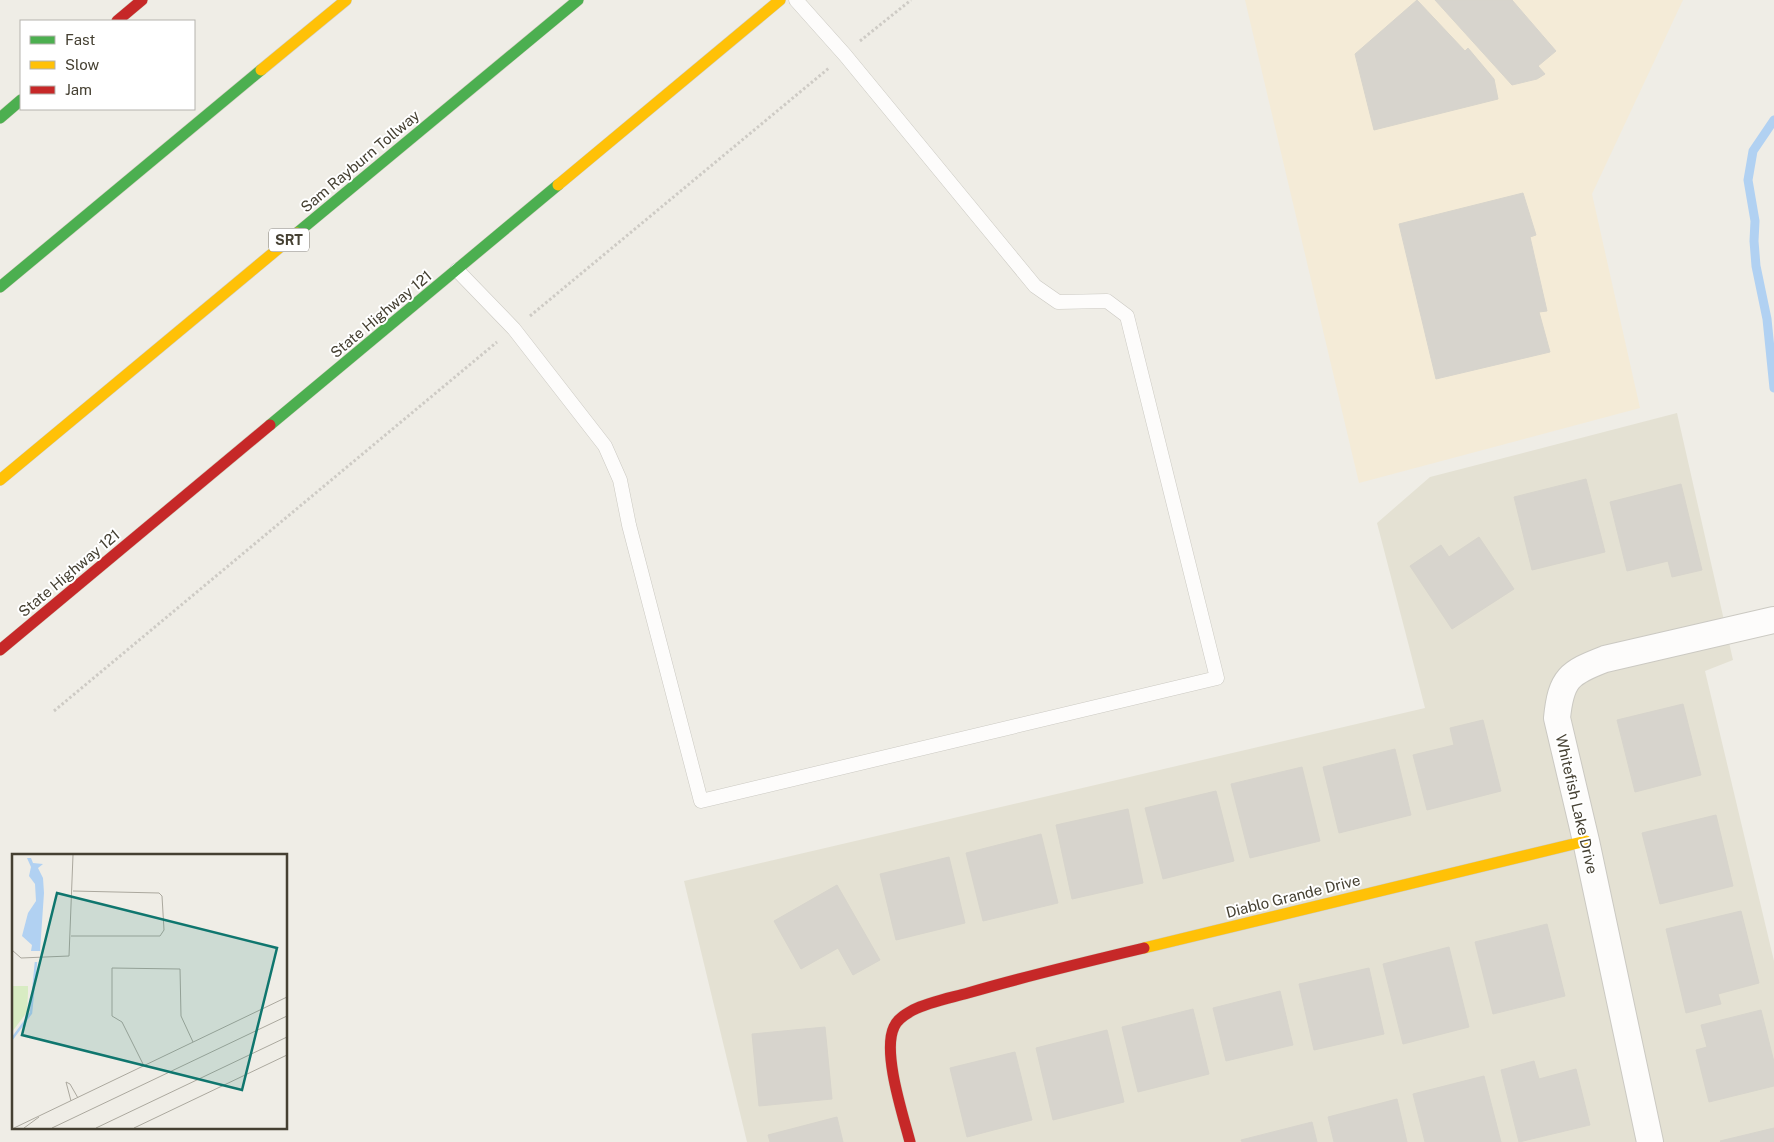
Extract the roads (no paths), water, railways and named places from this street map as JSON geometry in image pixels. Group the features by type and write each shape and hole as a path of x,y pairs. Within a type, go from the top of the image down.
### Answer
{"main road":[{"path":"118,20 142,0"},
{"path":"0,287 346,0"},
{"name":"Sam Rayburn Tollway","path":"0,480 578,0"},
{"name":"State Highway 121","path":"0,650 780,0"},
{"path":"0,118 20,101"},
{"name":"Diablo Grande Drive","path":"910,1142 892,1070 891,1046 892,1028 902,1016 915,1009 1008,981 1586,841"}],"street":[{"name":"Whitefish Lake Drive","path":"1650,1142 1586,841 1557,718 1562,687 1574,673 1605,659 1774,620"}],"lane":[{"path":"457,270 514,329 605,446 620,480 632,534 701,801 1217,678 1127,316 1107,301 1058,302 1035,286 845,55 796,0"}],"waterway":[{"path":"1774,120 1753,151 1748,180 1755,221 1756,266 1767,319 1774,388"}]}
